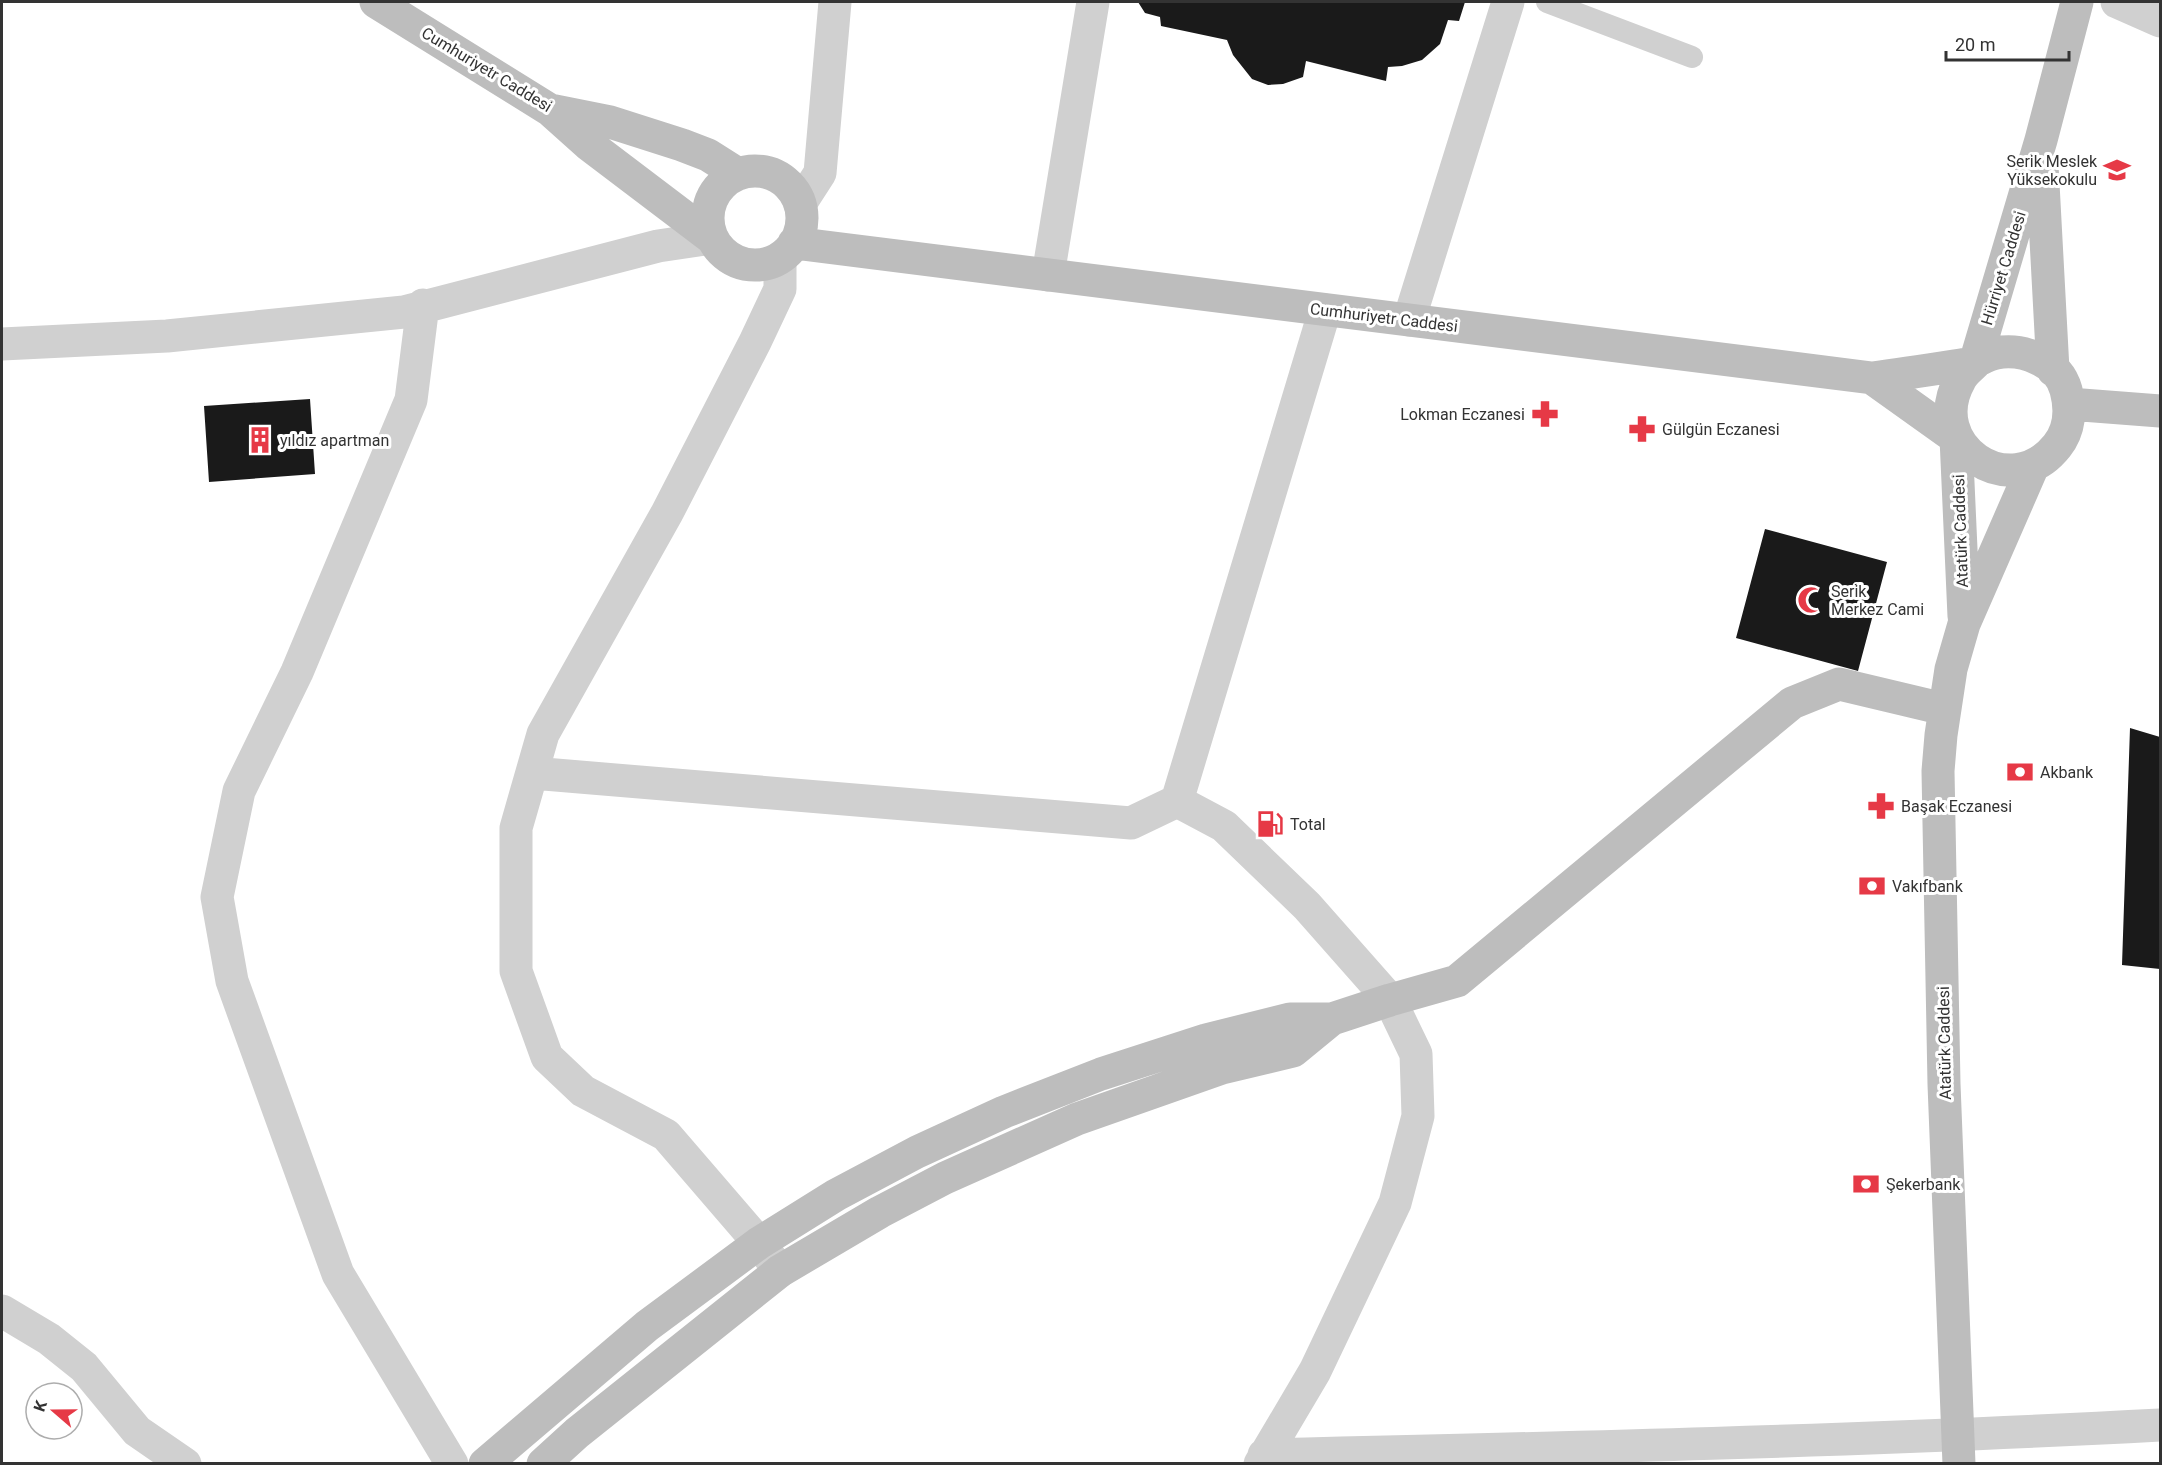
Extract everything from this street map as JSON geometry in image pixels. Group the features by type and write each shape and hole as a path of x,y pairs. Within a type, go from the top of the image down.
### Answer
{"main road":[{"name":"Cumhuriyetr Caddesi","path":"376,2 415,13 550,110 610,122 682,145 708,155 738,174"},
{"name":"Hürriyet Caddesi","path":"1975,363 2041,140 2077,2"},
{"path":"550,110 588,144 712,238"},
{"name":"Hürriyet Caddesi","path":"2041,140 2053,370"},
{"path":"753,171 769,173 782,179 793,190 794,231 764,264 749,265 734,261 721,252 712,238 707,223 715,193 725,182 738,174 753,171"},
{"name":"Cumhuriyetr Caddesi","path":"794,231 846,249 1872,378 1975,363"},
{"path":"1872,378 1956,438 1972,457 1991,468 2014,471 2033,466 2050,456 2062,441 2068,423 2069,404 2064,385 2053,370 2036,357 2016,351 1994,353 1975,363 1960,378 1952,397 1951,419 1956,438"},
{"path":"2069,404 2160,411"},
{"name":"Atatürk Caddesi","path":"1956,438 1964,624"},
{"name":"Atatürk Caddesi","path":"1958,1450 1944,1084 1939,783 1941,735 1951,669 1964,624 2033,466"},
{"path":"484,1464 647,1326 759,1243 836,1195 917,1152 1004,1112 1101,1074 1206,1040 1290,1019 1332,1019 1457,981 1792,703 1839,684 1944,709"},
{"path":"543,1464 577,1433 780,1271 880,1212 1010,1147 1077,1119 1221,1068 1293,1051 1332,1019"}],"street":[{"path":"780,1271 759,1243 666,1135 583,1091 547,1057 516,971 516,828 543,734 667,513 780,289 794,231 820,173 835,2"},
{"path":"1048,275 1093,2"},
{"path":"1409,320 1508,2"},
{"path":"2117,2 2160,21"},
{"path":"2,344 167,336 404,312 423,305 658,246 712,238"},
{"path":"423,305 411,400 297,672 239,791 217,897 232,981 338,1274 452,1464"},
{"path":"532,773 1131,823 1177,801 1325,310"},
{"path":"1177,801 1224,826 1307,906 1390,1000 1416,1054 1418,1116 1395,1203 1315,1371 1262,1459"},
{"path":"2,1311 49,1339 84,1367 137,1431 185,1464"},
{"path":"1262,1459 1958,1450 2160,1425"}],"lane":[{"path":"1547,2 1692,57"}],"building":[{"path":"1138,2 1465,2 1459,21 1448,20 1440,44 1422,60 1402,66 1388,67 1386,81 1306,61 1303,77 1283,84 1268,85 1252,79 1233,55 1227,40 1161,26 1160,17 1145,13"},
{"name":"yıldız apartman","path":"310,399 315,474 209,482 204,406"},
{"name":"Serik Merkez Cami","path":"1765,529 1887,562 1858,671 1736,638"},
{"path":"2130,728 2160,737 2160,969 2122,965"}],"place":[{"name":"Serik Meslek Yüksekokulu","path":"2117,170"},
{"name":"Lokman Eczanesi","path":"1545,414"},
{"name":"Gülgün Eczanesi","path":"1642,429"},
{"name":"yıldız apartman","path":"260,440"},
{"name":"Serik Merkez Cami","path":"1811,600"},
{"name":"Akbank","path":"2020,772"},
{"name":"Başak Eczanesi","path":"1881,806"},
{"name":"Total","path":"1270,824"},
{"name":"Vakıfbank","path":"1872,886"},
{"name":"Şekerbank","path":"1866,1184"}]}
